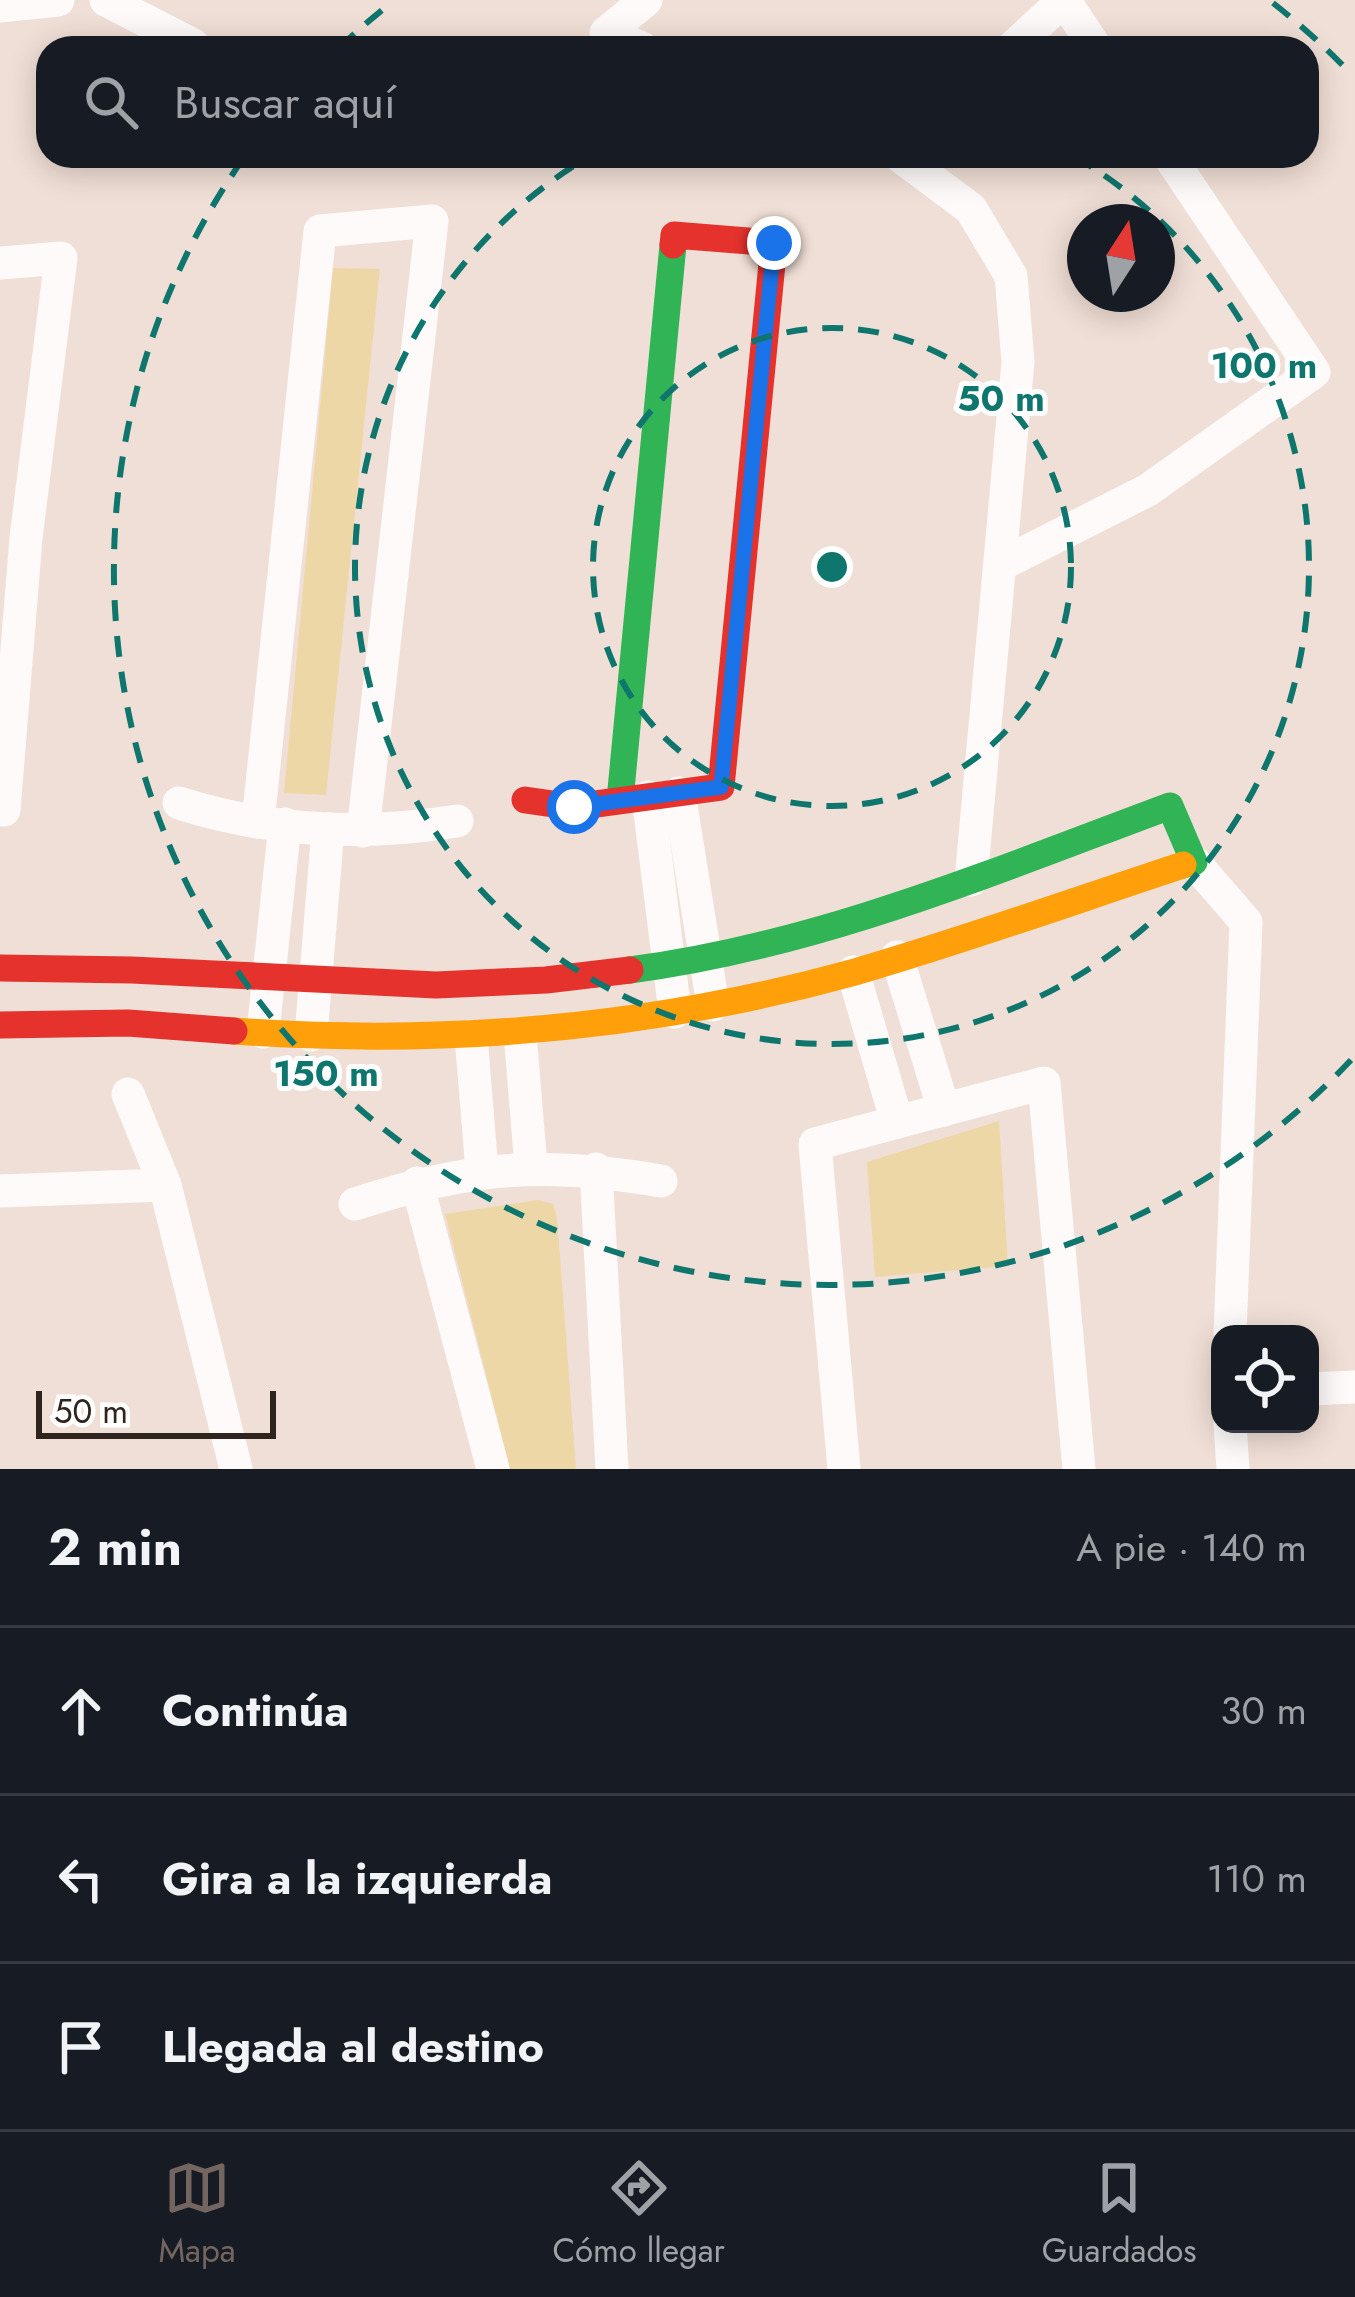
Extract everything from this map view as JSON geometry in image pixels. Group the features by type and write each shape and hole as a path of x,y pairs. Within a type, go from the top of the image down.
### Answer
{"street":[{"path":"0,6 58,0"},
{"path":"106,0 176,36"},
{"path":"613,36 606,33 646,0"},
{"path":"1025,36 1064,0 1088,36"},
{"path":"916,168 971,208 1011,276 1018,362 970,880"},
{"path":"1000,565 1148,490 1314,372 1177,168"},
{"path":"263,1032 269,978 271,823 320,231 431,221 363,831"},
{"path":"524,800 574,807 649,797 721,787 774,243 674,235 649,797 675,1012"},
{"path":"0,263 62,258 13,538 4,810 0,810"},
{"path":"649,797 704,959 713,1005"},
{"path":"179,803 271,823 328,829 363,831 458,821"},
{"path":"0,968 436,985 524,981 668,964 704,959 904,905 1169,806 1195,862 1246,922 1230,1325"},
{"path":"311,1035 328,829"},
{"path":"0,1025 128,1023 311,1035 471,1036 675,1012 853,972 1195,862"},
{"path":"897,957 944,1110"},
{"path":"853,972 897,1122"},
{"path":"520,1033 531,1167"},
{"path":"471,1036 482,1171"},
{"path":"844,1469 815,1144 1045,1083 1079,1469"},
{"path":"128,1094 165,1185 236,1469"},
{"path":"355,1204 417,1183 531,1167 596,1169 661,1181"},
{"path":"596,1169 612,1469"},
{"path":"417,1183 493,1469"},
{"path":"0,1191 165,1185"},
{"path":"1319,1389 1355,1387"},
{"path":"1231,1433 1233,1469"}],"shaded area":[{"path":"333,268 380,269 326,795 284,793"},
{"path":"999,1121 1008,1266 875,1277 867,1162"},
{"path":"538,1200 553,1204 557,1217 576,1469 510,1469 445,1214"}],"traffic: fast":[{"path":"620,800 673,245"},
{"path":"630,970 700,959 837,925 1170,806 1194,862 1183,865"}],"traffic: slow":[{"path":"234,1031 469,1034 702,1007 855,972 1183,865"}],"traffic: jam":[{"path":"525,800 574,807 721,787 774,243 674,235 673,245"},
{"path":"0,968 436,985 630,970"},
{"path":"0,1025 128,1023 234,1031"}],"route":[{"path":"574,807 721,787 774,243"}]}
